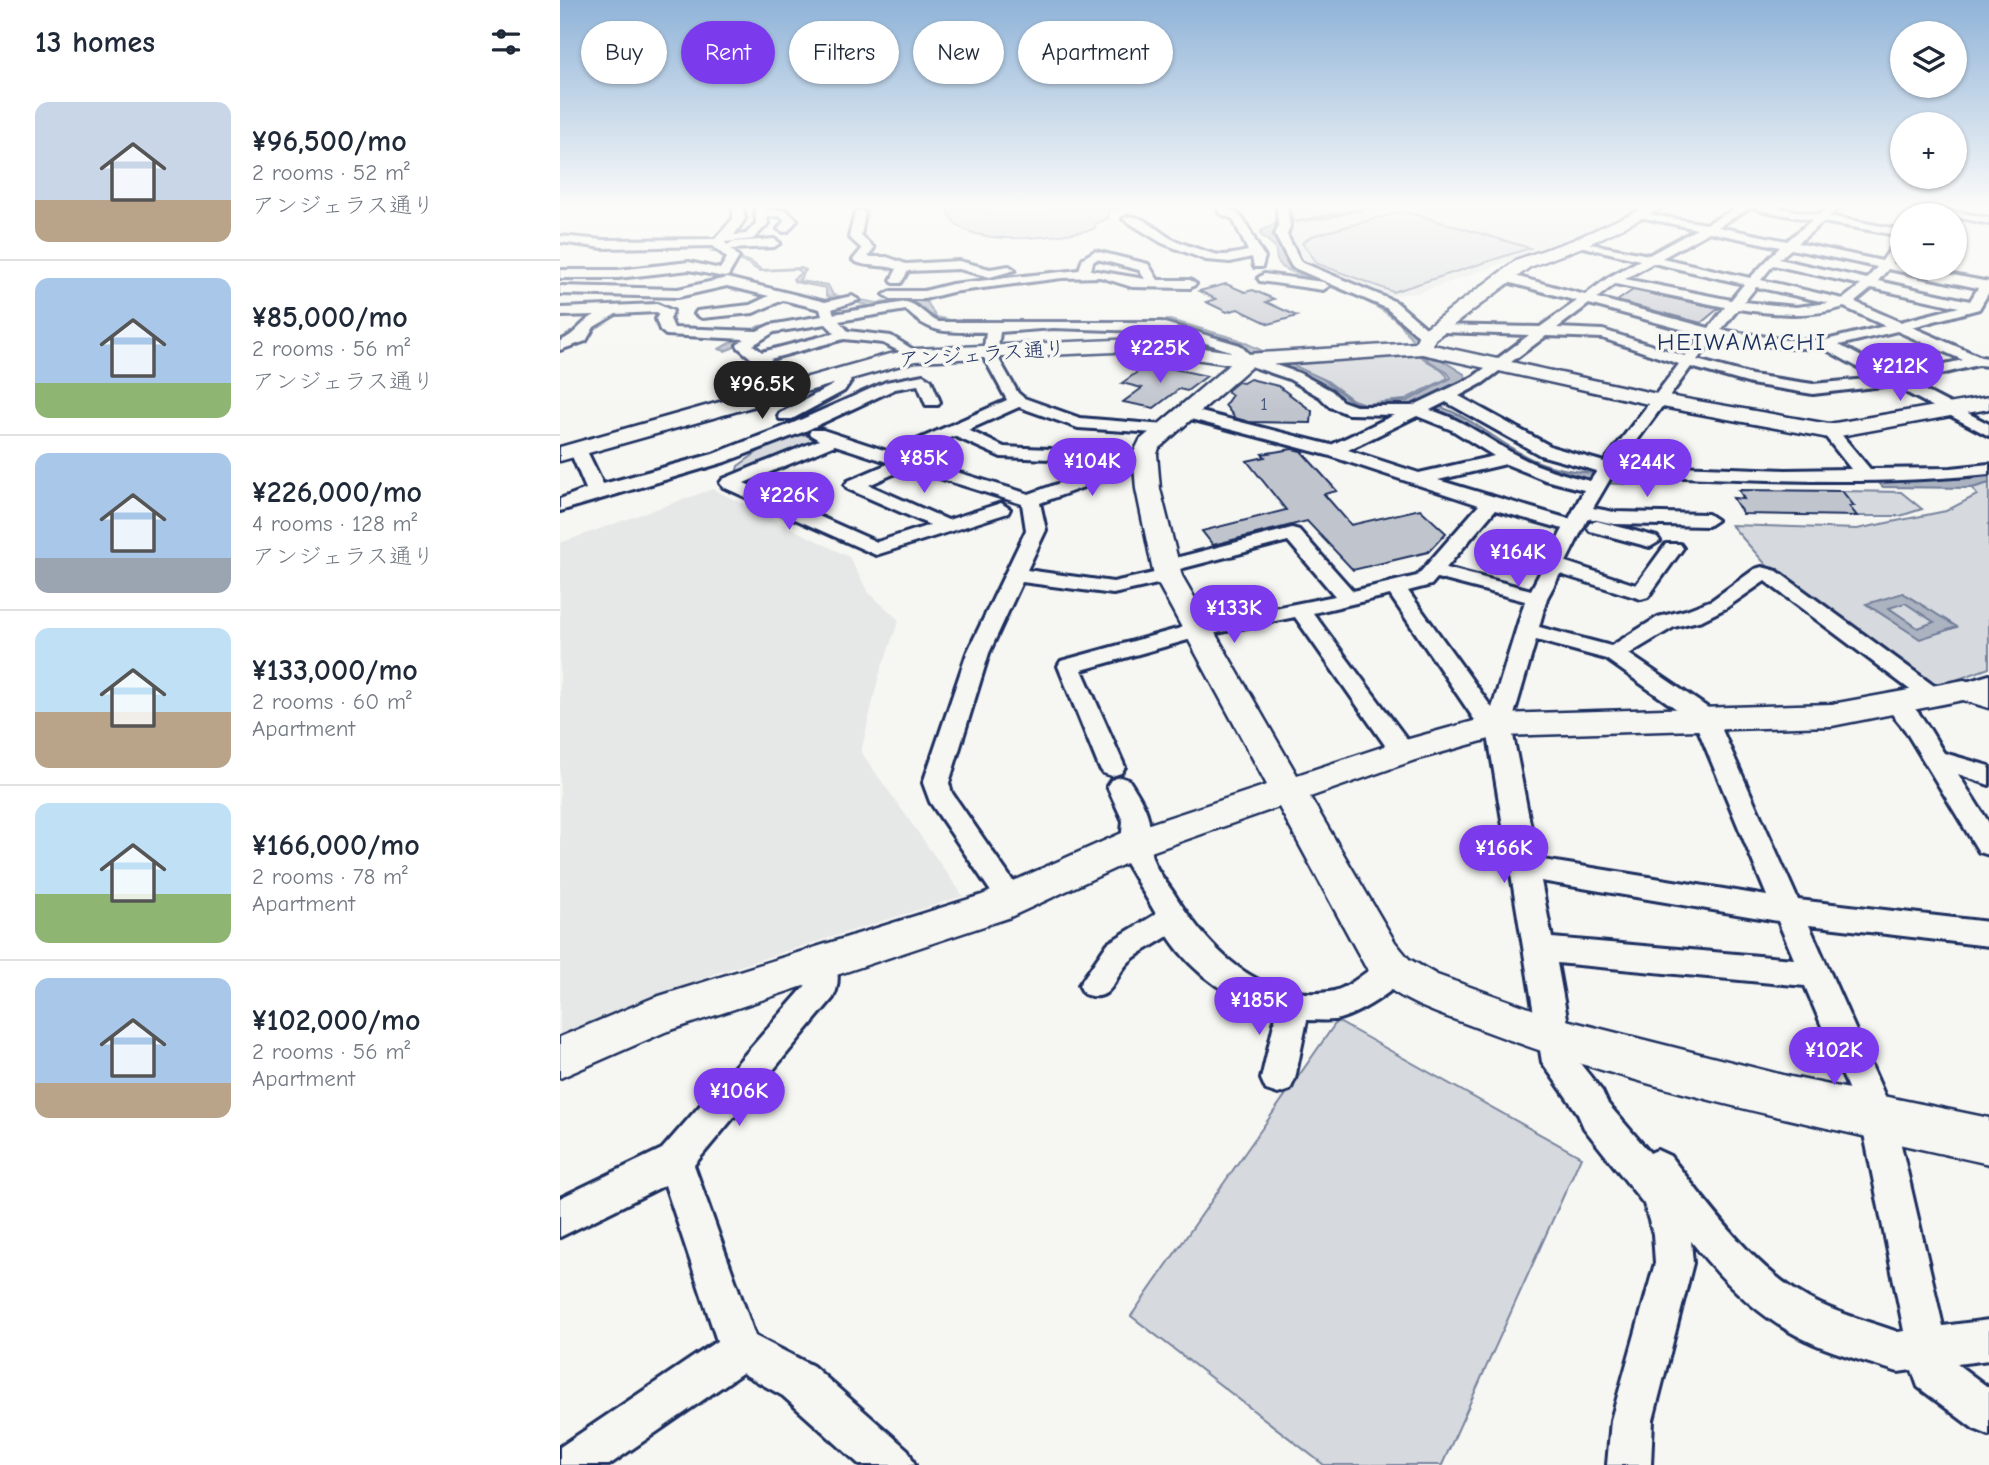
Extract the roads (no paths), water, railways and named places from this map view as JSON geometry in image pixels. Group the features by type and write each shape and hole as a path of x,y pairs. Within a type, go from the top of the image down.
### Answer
{"street":[{"path":"718,275 782,295 828,315 844,335"},
{"path":"900,275 897,280 916,284 936,283 944,289"},
{"path":"828,315 855,300 898,294 924,295 944,289 1043,275"},
{"path":"1109,275 1132,283 1190,284"},
{"path":"1149,275 1154,283"},
{"path":"1258,275 1335,289 1374,307 1403,327 1427,335 1541,332 1614,336 1689,362 1778,385 1803,388 1843,388 1897,380 1983,361"},
{"path":"1322,275 1391,305 1427,335"},
{"path":"1333,451 1478,380 1620,275"},
{"path":"1723,275 1845,303 1983,361"},
{"path":"1629,1465 1632,1420 1674,1263 1671,1234 1660,1194 1596,1116 1590,1102 1559,1062 1499,725 1537,598 1578,519 1602,478 1657,400 1758,275"},
{"path":"1834,275 1974,306"},
{"path":"1613,279 1734,304 1793,310 1845,303 1876,275"},
{"path":"1427,335 1504,277 1713,333 1768,343 1826,344 1958,313 1974,306 1987,286 1933,275"},
{"path":"560,290 619,294 689,292 726,278"},
{"path":"1599,289 1726,317"},
{"path":"614,309 608,307 608,300 619,294"},
{"path":"711,317 759,307 782,295"},
{"path":"560,312 662,309 666,311 664,325 671,332 751,335 828,315 906,306 935,326 994,328 1053,324 1110,337"},
{"path":"560,346 581,338 589,324 614,309"},
{"path":"994,328 990,351 1012,396 1018,401 1078,423 1175,422 1333,451 1491,503 1578,519 1650,541"},
{"path":"751,335 744,345 794,387"},
{"path":"757,358 844,335 886,339 915,355"},
{"name":"アンジェラス通り","path":"566,451 915,355 990,351 1110,337 1166,348 1261,359 1427,335 1496,365 1657,400 1829,431 1989,403"},
{"path":"1826,344 1989,431"},
{"path":"1989,469 1951,473 1602,478 1565,481 1508,458 1466,430 1439,417 1415,410 1366,411 1344,408 1308,383 1261,359 1148,445 1146,464 1168,571 1287,791 1380,954 1394,971 1422,988 1554,1037 1878,1119 1989,1141"},
{"path":"710,460 718,453 839,388 842,381 838,375"},
{"path":"560,505 596,492 710,460 797,428 891,385 923,380 932,401"},
{"path":"1439,398 1602,478"},
{"path":"947,526 854,485 955,430 1018,401"},
{"path":"797,428 1014,498 1030,500 1119,468 1146,464"},
{"path":"955,430 1001,452 1050,454 1088,463"},
{"path":"1829,431 1866,474"},
{"path":"833,440 729,483 876,549 1001,509"},
{"path":"566,451 596,492"},
{"path":"1417,480 1508,458"},
{"path":"1012,900 939,795 936,783 978,653 1036,530 1030,500"},
{"path":"1394,971 1368,989 1335,1006 1293,1007 1254,993 1217,971 1181,931 1140,863 1135,843 1136,821 1069,666 1199,630 1424,581 1491,503"},
{"path":"1578,519 1708,520"},
{"path":"1017,575 1113,587 1292,534 1348,598"},
{"path":"1553,565 1641,593 1673,548"},
{"path":"1433,571 1537,598"},
{"path":"1614,654 1666,622 1694,615 1719,604 1762,573 1770,575 1969,691"},
{"path":"1395,588 1482,713 1499,725"},
{"path":"1300,610 1403,752"},
{"path":"1528,631 1614,654 1706,718 1878,1119 1933,1372 1989,1414"},
{"path":"560,1058 653,1017 1012,900 1135,843 1403,752 1499,725 1832,715 1969,691"},
{"path":"1896,704 1914,725 1989,845"},
{"path":"1937,760 1989,776"},
{"path":"1525,868 1914,928 1989,934"},
{"path":"1095,985 1119,952 1173,918"},
{"path":"1541,949 1814,974"},
{"path":"560,1218 675,1161 822,989 821,963"},
{"path":"1278,1079 1293,1007"},
{"path":"1590,1102 1617,1122 1665,1177 1726,1255 1760,1287 1810,1321 1898,1352 1989,1340"},
{"path":"675,1161 740,1350 798,1381 893,1465"},
{"path":"571,1465 740,1350"}],"district":[{"name":"HEIWAMACHI","path":"1742,342"}]}
